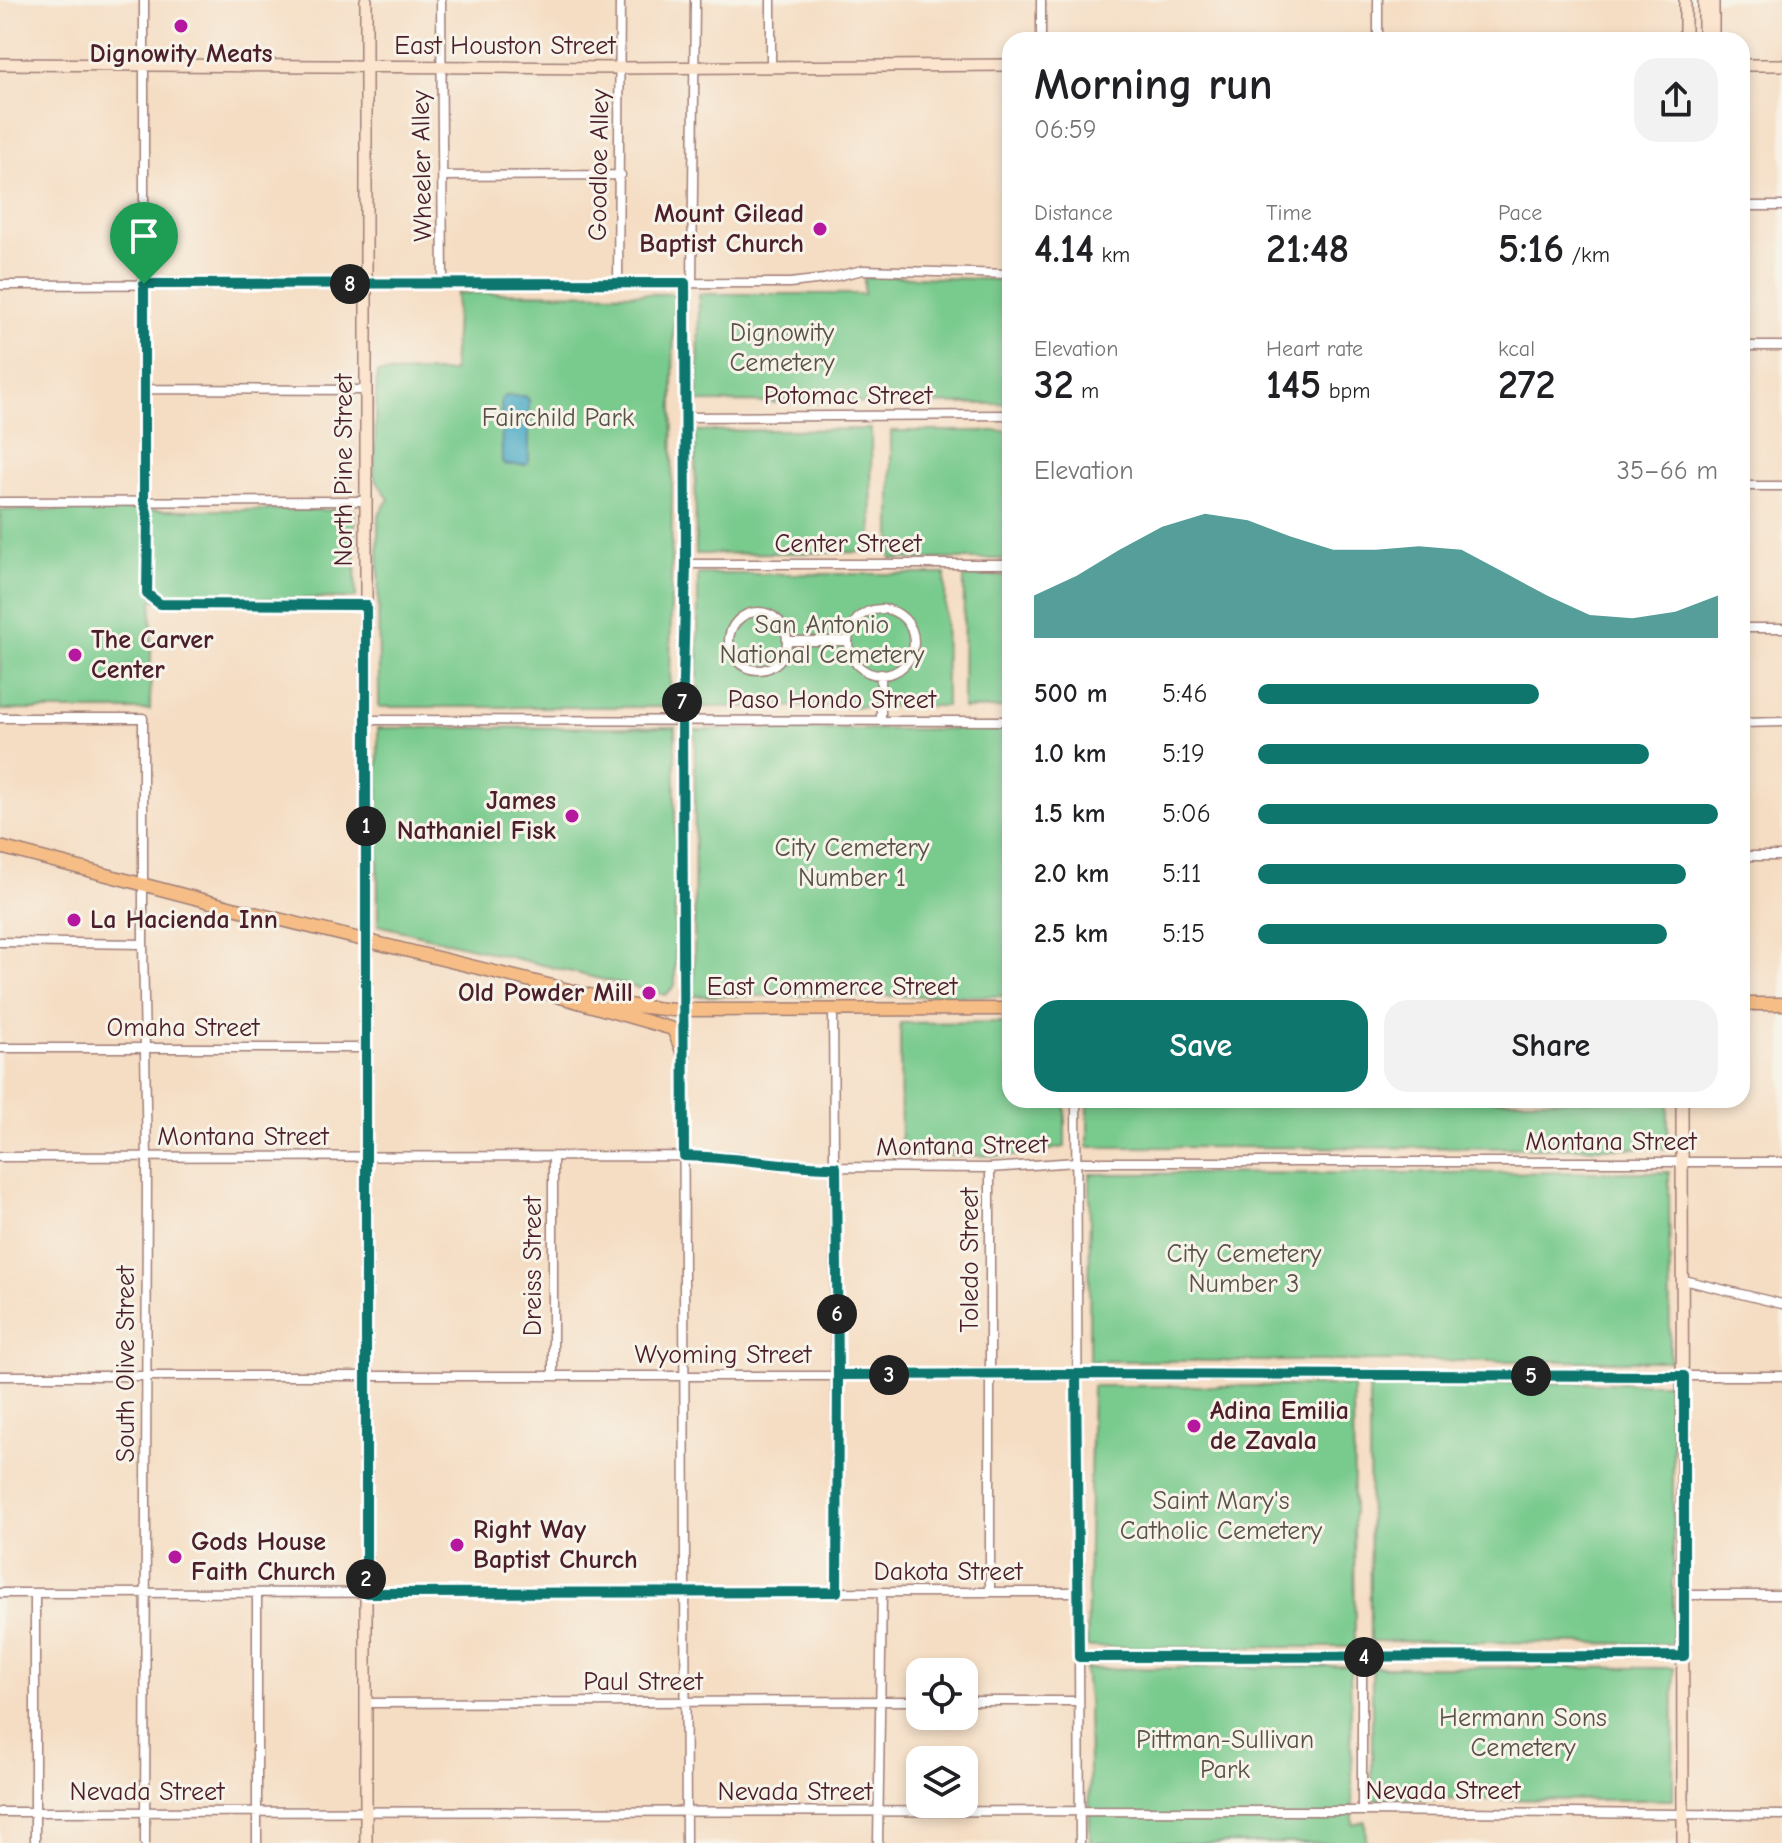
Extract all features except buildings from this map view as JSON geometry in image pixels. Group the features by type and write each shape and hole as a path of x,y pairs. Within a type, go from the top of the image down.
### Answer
{"main road":[{"name":"North Pine Street","path":"366,0 366,1843"},
{"path":"1685,0 1685,32"},
{"path":"1704,0 1704,32"},
{"path":"1713,0 1713,32"},
{"name":"East Houston Street","path":"0,64 620,68 1002,65"},
{"path":"1750,65 1782,65"},
{"name":"East Commerce Street","path":"0,847 634,1006 684,1010 1002,1009"},
{"name":"East Commerce Street","path":"513,977 550,994 673,1029 684,1056"},
{"path":"1750,1004 1782,1004"},
{"path":"1682,1108 1683,1843"}],"street":[{"path":"144,0 144,501 148,516 147,594 156,604 366,605"},
{"name":"Wheeler Alley","path":"441,0 443,284"},
{"name":"Goodloe Alley","path":"618,283 620,0"},
{"path":"686,1843 682,719 695,0"},
{"path":"771,0 771,66"},
{"path":"1041,0 1041,32"},
{"path":"1378,0 1378,32"},
{"path":"443,176 621,175"},
{"path":"1750,206 1782,206"},
{"path":"0,285 802,282 863,270 1002,274"},
{"path":"1750,346 1782,346"},
{"path":"144,389 366,390"},
{"name":"Potomac Street","path":"686,417 1002,415"},
{"path":"1750,486 1782,486"},
{"path":"0,502 366,501"},
{"name":"Center Street","path":"686,564 1002,564"},
{"path":"871,610 890,610 910,625 914,642 910,658 898,670 881,674 857,665 848,641 854,622 871,610"},
{"path":"757,612 766,613 782,623 788,641 787,650 777,665 760,671 751,670 735,660 729,644 733,625 739,618 757,612"},
{"path":"1750,628 1782,628"},
{"path":"788,641 848,641"},
{"path":"881,674 881,720"},
{"name":"South Olive Street","path":"0,718 143,718 147,1158 145,1843"},
{"name":"Paso Hondo Street","path":"366,720 1002,721"},
{"path":"1750,723 1782,722"},
{"path":"1750,856 1782,856"},
{"path":"0,942 143,944"},
{"path":"833,1009 838,1375 837,1592"},
{"name":"Omaha Street","path":"0,1048 366,1048"},
{"path":"1076,1108 1080,1843"},
{"name":"Montana Street","path":"0,1157 684,1156 733,1157 811,1167 990,1168 1076,1162 1782,1162"},
{"name":"Dreiss Street","path":"553,1157 553,1376"},
{"name":"Toledo Street","path":"990,1168 990,1592"},
{"path":"1684,1280 1782,1304"},
{"name":"Wyoming Street","path":"0,1376 1782,1376"},
{"path":"878,1843 882,1592"},
{"name":"Dakota Street","path":"0,1593 1079,1592"},
{"path":"35,1593 35,1843"},
{"path":"257,1593 257,1843"},
{"path":"1684,1595 1782,1595"},
{"path":"1079,1657 1684,1656"},
{"path":"1362,1657 1362,1811"},
{"name":"Paul Street","path":"366,1703 906,1701"},
{"path":"978,1701 1079,1701"},
{"name":"Nevada Street","path":"0,1812 1362,1811 1782,1815"}],"green space":[{"name":"Dignowity Cemetery","path":"864,278 1002,280 1002,404 698,402 699,294 864,294"},
{"name":"Fairchild Park","path":"457,293 674,294 670,707 379,707 378,515 389,499 374,477 377,373 453,372"},
{"path":"871,429 872,552 696,554 695,431"},
{"path":"891,431 1002,431 1002,559 891,559"},
{"name":"The Carver Center","path":"0,510 354,510 356,598 152,600 150,710 0,710"},
{"name":"San Antonio National Cemetery","path":"698,574 945,574 946,706 698,707"},
{"path":"964,576 1002,576 1002,708 963,709"},
{"path":"675,727 675,985 666,995 378,925 378,728"},
{"name":"City Cemetery Number 1","path":"1002,729 1002,996 694,996 695,730"},
{"path":"1002,1022 1002,1108 1065,1108 1065,1147 1018,1156 901,1155 900,1023"},
{"path":"1088,1108 1668,1108 1668,1148 1088,1147"},
{"name":"City Cemetery Number 3","path":"1669,1172 1670,1361 1089,1361 1090,1174"},
{"path":"1369,1383 1673,1383 1673,1644 1370,1641"},
{"name":"Saint Mary's Catholic Cemetery","path":"1092,1386 1353,1386 1355,1647 1087,1647"},
{"name":"Pittman-Sullivan Park","path":"1350,1666 1353,1824 1365,1821 1366,1843 1090,1843 1085,1669"},
{"name":"Hermann Sons Cemetery","path":"1372,1667 1674,1668 1673,1800 1372,1799"}],"water":[{"path":"505,396 525,396 529,400 529,461 526,465 505,465 502,462 501,400"}],"place":[{"name":"Dignowity Meats","path":"181,26"},
{"name":"Mount Gilead Baptist Church","path":"820,229"},
{"name":"The Carver Center","path":"75,655"},
{"name":"James Nathaniel Fisk","path":"572,816"},
{"name":"La Hacienda Inn","path":"74,920"},
{"name":"Old Powder Mill","path":"649,993"},
{"name":"Adina Emilia de Zavala","path":"1194,1426"},
{"name":"Right Way Baptist Church","path":"457,1545"},
{"name":"Gods House Faith Church","path":"175,1557"}],"route":[{"path":"144,284 147,594 156,604 366,605 366,1593 837,1592 838,1375 1076,1374 1079,1657 1684,1656 1684,1376 1076,1374 989,1375 838,1375 836,1167 811,1167 733,1157 684,1156 682,719 686,564 685,283 144,284"}]}
